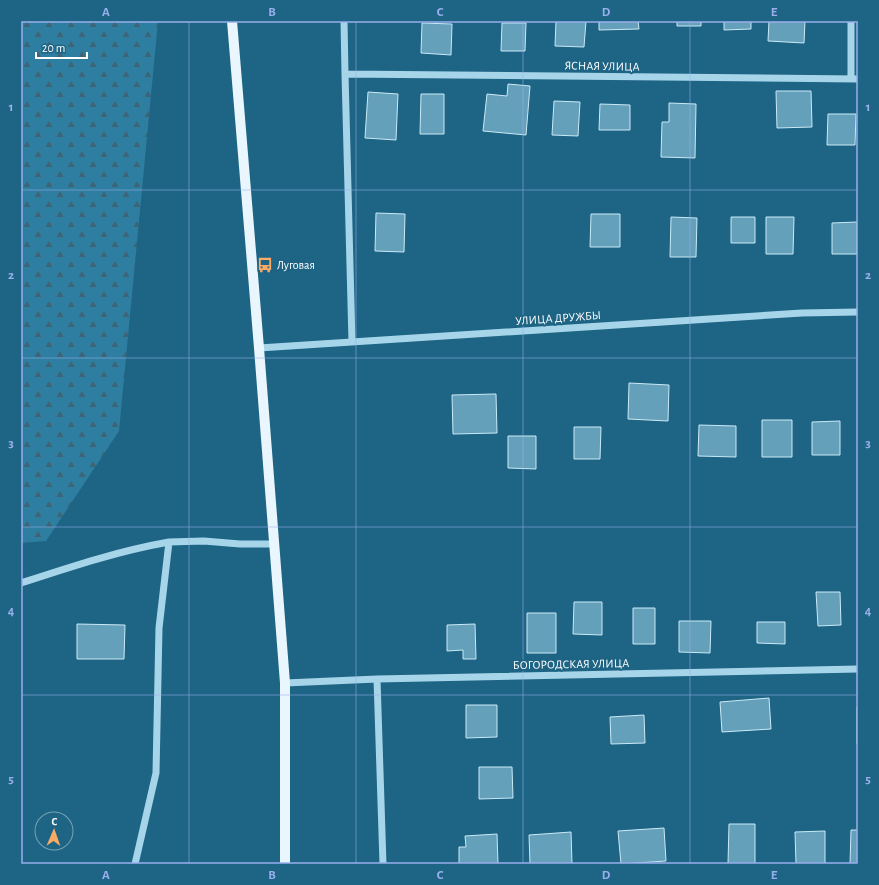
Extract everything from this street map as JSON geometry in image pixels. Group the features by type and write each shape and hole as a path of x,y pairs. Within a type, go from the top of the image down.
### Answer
{"main road":[{"path":"232,21 285,683 286,864"}],"street":[{"path":"344,21 352,342"},
{"path":"851,21 854,79"},
{"name":"ЯСНАЯ УЛИЦА","path":"345,74 854,79"},
{"name":"УЛИЦА ДРУЖБЫ","path":"259,348 802,313 858,312"},
{"path":"21,583 65,568 138,548 169,542 204,541 240,544 274,544"},
{"path":"135,864 156,773 159,628 169,542"},
{"name":"БОГОРОДСКАЯ УЛИЦА","path":"285,683 377,679 858,669"},
{"path":"377,679 383,864"}],"green space":[{"path":"21,21 158,21 119,431 46,541 21,543"}],"building":[{"path":"556,21 586,21 584,47 555,46"},
{"path":"599,21 638,21 639,29 599,30"},
{"path":"677,21 701,21 701,26 677,26"},
{"path":"724,21 751,21 751,29 724,30"},
{"path":"769,21 805,21 804,43 768,41"},
{"path":"422,23 452,24 451,55 421,53"},
{"path":"502,23 526,23 525,51 501,51"},
{"path":"508,84 530,86 526,135 483,131 487,94 507,96"},
{"path":"776,91 811,91 812,127 777,128"},
{"path":"368,92 398,94 396,140 365,138"},
{"path":"421,94 444,94 444,134 420,134"},
{"path":"554,101 580,102 578,136 552,135"},
{"path":"669,103 696,104 695,158 661,157 662,122 669,122"},
{"path":"600,104 630,105 630,130 599,130"},
{"path":"828,114 856,114 855,145 827,145"},
{"path":"376,213 405,214 404,252 375,251"},
{"path":"591,214 620,214 620,247 590,247"},
{"path":"671,217 697,218 696,257 670,257"},
{"path":"731,217 755,217 755,243 731,243"},
{"path":"766,217 794,217 793,254 766,254"},
{"path":"857,222 857,254 832,254 832,223"},
{"path":"629,383 669,385 668,421 628,419"},
{"path":"496,394 497,433 453,434 452,395"},
{"path":"762,420 792,420 792,457 762,457"},
{"path":"840,421 840,455 812,455 812,422"},
{"path":"699,425 736,426 736,457 698,456"},
{"path":"574,427 601,427 600,459 574,459"},
{"path":"508,436 536,436 536,469 508,468"},
{"path":"816,592 840,592 841,625 818,626"},
{"path":"574,602 602,602 602,635 573,634"},
{"path":"633,608 655,608 655,644 633,644"},
{"path":"527,613 556,613 556,653 527,653"},
{"path":"679,621 711,621 710,653 679,652"},
{"path":"757,622 785,622 785,644 757,643"},
{"path":"77,624 125,625 124,659 77,659"},
{"path":"475,624 476,659 463,659 463,650 447,651 447,625"},
{"path":"769,698 771,729 722,732 720,702"},
{"path":"466,705 497,705 497,737 466,738"},
{"path":"858,707 858,744 857,744"},
{"path":"644,715 645,743 611,744 610,717"},
{"path":"479,767 512,767 513,798 479,799"},
{"path":"729,824 755,824 755,864 728,864"},
{"path":"664,828 666,861 621,864 618,831"},
{"path":"851,830 858,830 858,864 850,864"},
{"path":"825,831 825,864 796,864 795,832"},
{"path":"571,832 572,864 530,864 529,835"},
{"path":"497,834 498,864 459,864 459,847 466,847 465,836"}],"place":[{"name":"Луговая","path":"265,265"}]}
